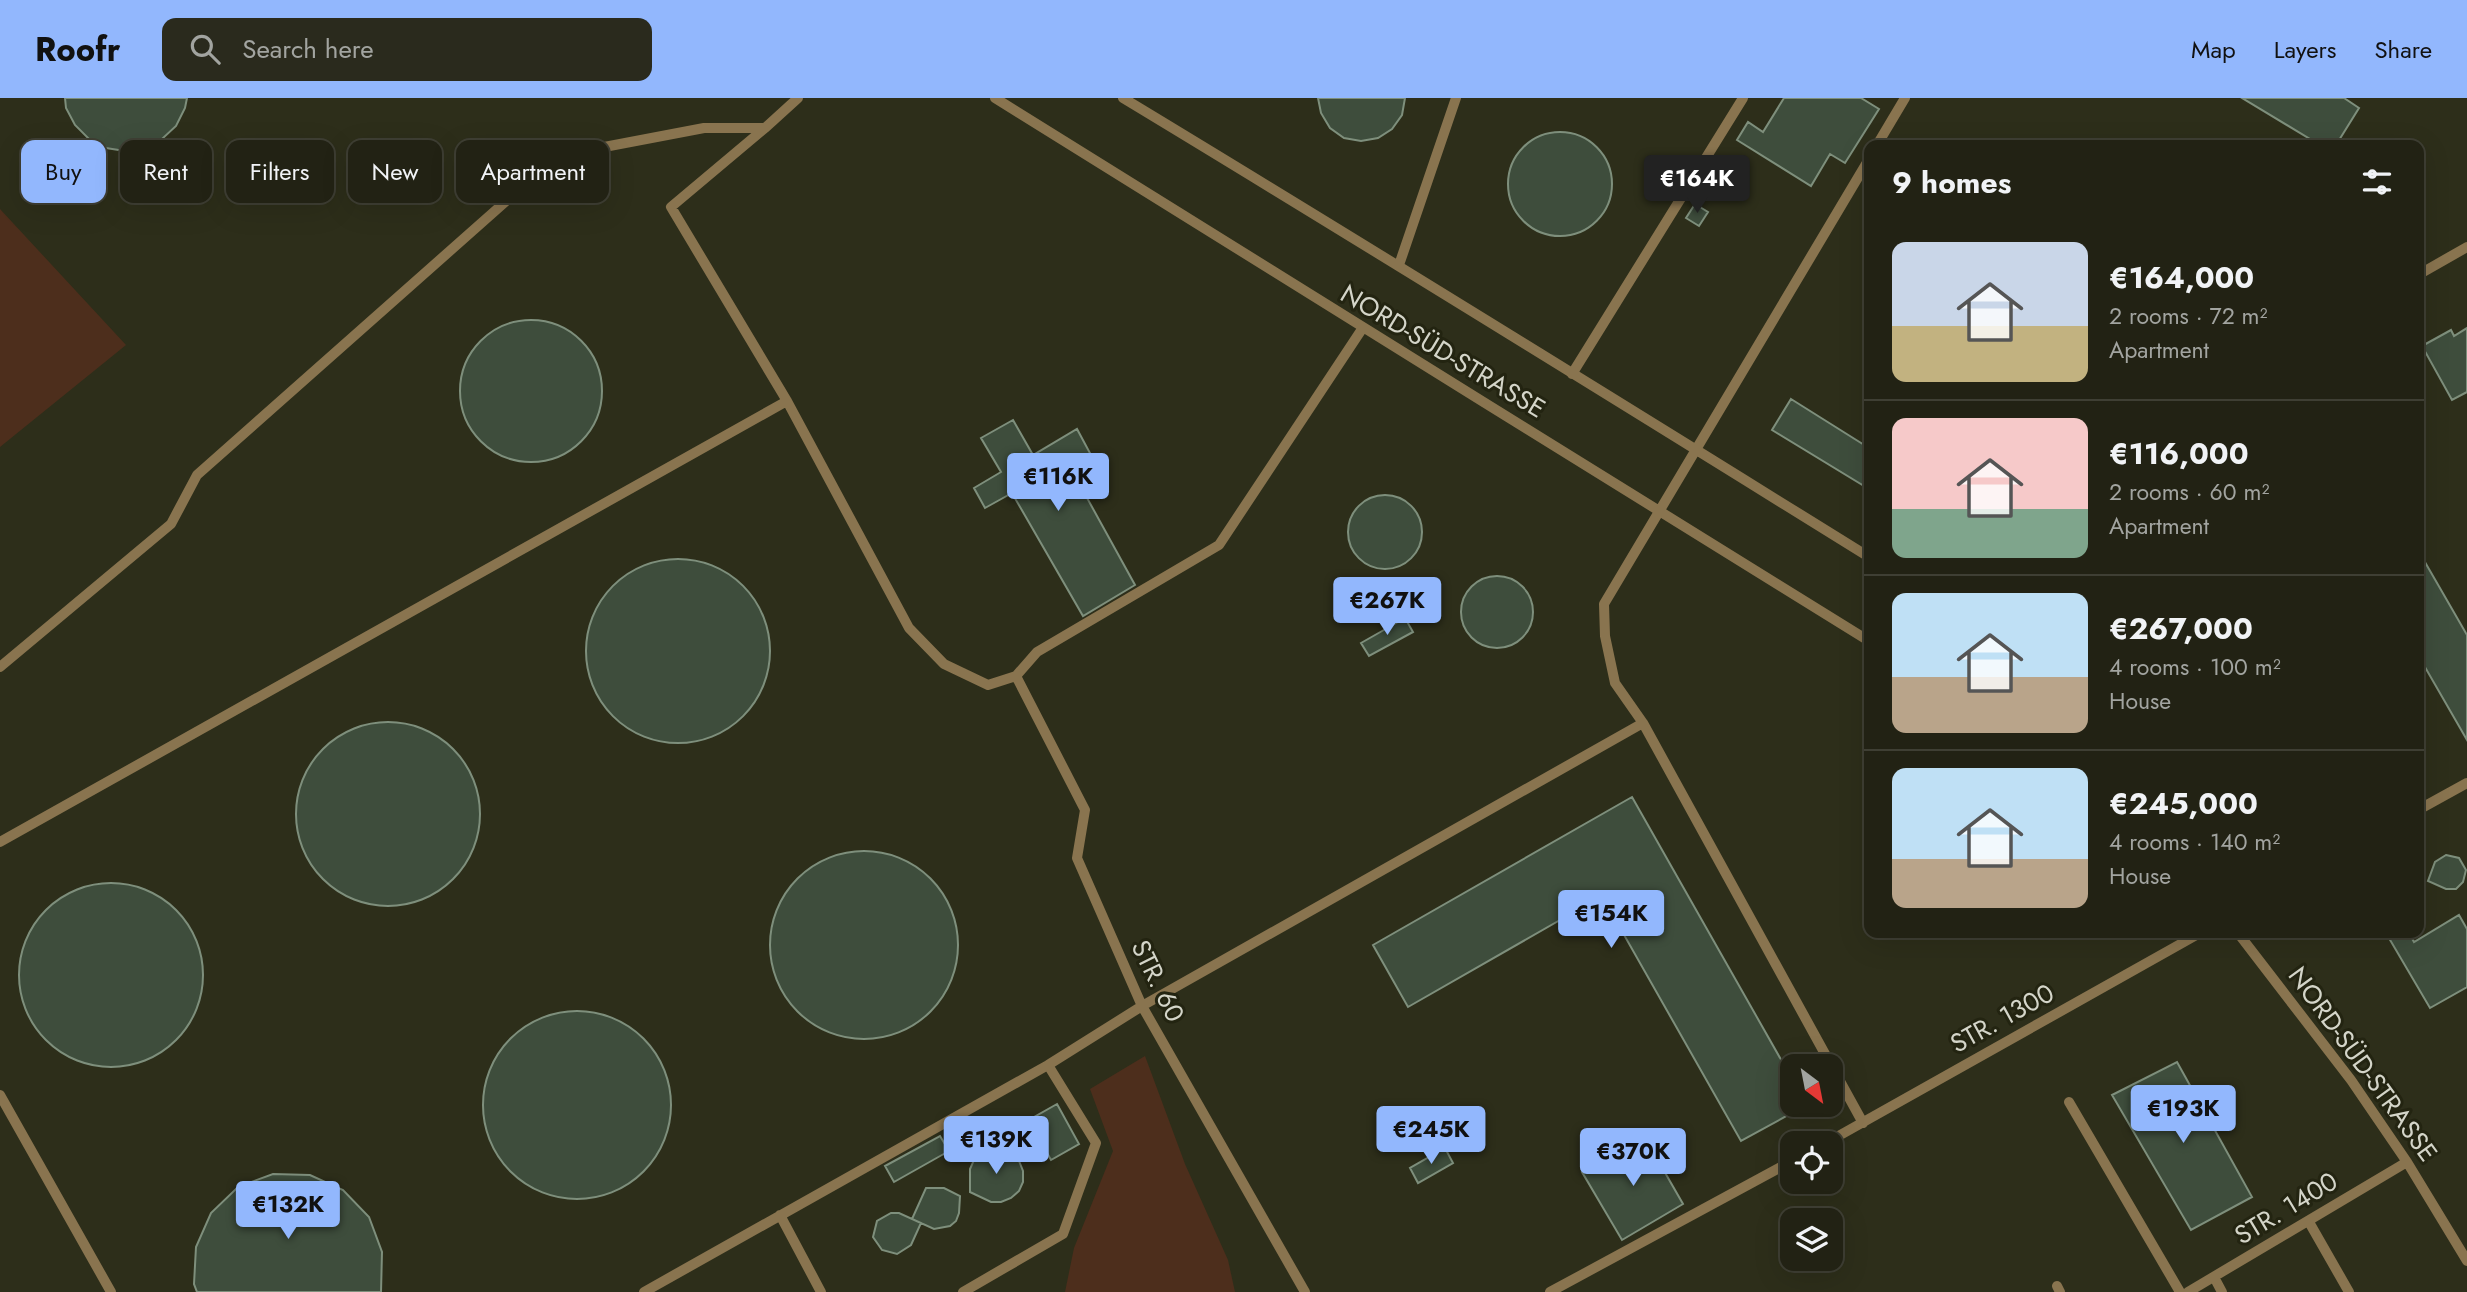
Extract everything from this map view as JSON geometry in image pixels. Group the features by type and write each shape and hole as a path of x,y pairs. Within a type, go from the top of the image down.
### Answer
{"lane":[{"path":"798,98 671,207 787,401 909,628 944,664 988,685 1016,676 1037,652 1219,545 1363,329"},
{"name":"NORD-SÜD-STRASSE","path":"995,98 1363,329 1864,637"},
{"path":"1124,98 1864,553"},
{"path":"1399,265 1456,98"},
{"path":"1572,374 1743,98"},
{"path":"1880,140 1905,98"},
{"path":"0,667 171,524 197,475 557,156 704,128 765,128"},
{"path":"1863,1123 1643,723 1615,683 1605,636 1604,604 1864,168"},
{"path":"2424,272 2467,247"},
{"path":"0,842 787,401"},
{"name":"STR. 60","path":"1016,676 1085,810 1077,858 1142,1006 1305,1292"},
{"path":"644,1292 1048,1065 1142,1006 1643,723"},
{"path":"2424,807 2467,783"},
{"name":"STR. 1300","path":"1843,1134 2191,938"},
{"name":"NORD-SÜD-STRASSE","path":"2242,938 2351,1080 2407,1162 2467,1261"},
{"path":"963,1292 1063,1234 1096,1143 1048,1065"},
{"path":"0,1095 111,1292"},
{"path":"2069,1102 2180,1292"},
{"name":"STR. 1400","path":"2188,1292 2407,1162"},
{"path":"1550,1292 1780,1167"},
{"path":"780,1215 821,1292"},
{"path":"2309,1222 2349,1292"},
{"path":"2214,1278 2222,1292"}],"shaded area":[{"path":"0,209 126,345 0,447"},
{"path":"1145,1056 1185,1164 1228,1260 1235,1292 1065,1292 1074,1248 1113,1151 1090,1089"}],"building":[{"path":"65,98 187,98 176,126 162,139 120,140 120,150 106,148 106,140 89,139 75,125 66,108"},
{"path":"1318,98 1405,98 1402,115 1392,129 1378,138 1361,141 1344,138 1330,128 1321,113"},
{"path":"1784,98 1861,98 1879,109 1845,163 1830,154 1811,186 1737,140 1748,122 1763,132"},
{"path":"2242,98 2344,98 2359,108 2339,140 2312,140"},
{"path":"1560,132 1580,136 1597,147 1608,164 1612,184 1608,204 1597,221 1580,232 1560,236 1540,232 1523,221 1512,204 1508,184 1512,164 1523,147 1540,136"},
{"path":"1695,204 1708,212 1699,226 1686,218"},
{"path":"531,320 558,326 581,341 596,364 602,391 596,418 581,441 558,456 531,462 504,456 481,441 466,418 460,391 466,364 481,341 504,326"},
{"path":"2467,328 2467,392 2452,400 2424,350 2424,345 2451,330 2454,336"},
{"path":"1791,399 1864,445 1864,486 1772,430"},
{"path":"1013,420 1033,455 1077,429 1091,455 1070,467 1135,585 1083,616 1012,493 985,508 974,488 1001,472 981,438"},
{"path":"1385,495 1406,501 1416,511 1422,532 1416,553 1406,563 1385,569 1364,563 1354,553 1348,532 1354,511 1364,501"},
{"path":"678,559 713,566 729,574 743,586 755,600 763,616 770,651 763,686 755,702 743,716 729,728 713,736 678,743 643,736 627,728 613,716 601,702 593,686 586,651 593,616 601,600 613,586 627,574 643,566"},
{"path":"2424,560 2467,635 2467,740 2424,665"},
{"path":"1497,576 1517,582 1527,592 1533,612 1527,632 1517,642 1497,648 1477,642 1467,632 1461,612 1467,592 1477,582"},
{"path":"1405,618 1413,632 1369,656 1361,643"},
{"path":"388,722 423,729 439,737 453,749 465,763 473,779 480,814 473,849 465,865 453,879 439,891 423,899 388,906 353,899 337,891 323,879 311,865 303,849 296,814 303,779 311,763 323,749 337,737 353,729"},
{"path":"1632,797 1780,1058 1780,1117 1785,1117 1741,1141 1602,896 1408,1007 1373,945"},
{"path":"864,851 900,858 930,879 951,909 958,945 951,981 930,1011 900,1032 864,1039 828,1032 798,1011 777,981 770,945 777,909 798,879 828,858"},
{"path":"2446,855 2459,858 2466,870 2463,882 2456,889 2446,889 2428,881 2435,862"},
{"path":"111,883 146,890 162,898 176,910 188,924 196,940 203,975 196,1010 188,1026 176,1040 162,1052 146,1060 111,1067 76,1060 60,1052 46,1040 34,1026 26,1010 19,975 26,940 34,924 46,910 60,898 76,890"},
{"path":"2459,915 2467,929 2467,987 2430,1008 2389,938 2412,938 2414,942"},
{"path":"577,1011 613,1018 643,1039 664,1069 671,1105 664,1141 643,1171 613,1192 577,1199 541,1192 511,1171 490,1141 483,1105 490,1069 511,1039 541,1018"},
{"path":"2177,1062 2252,1197 2191,1230 2112,1095"},
{"path":"1057,1104 1079,1144 1051,1160 1029,1120"},
{"path":"940,1136 949,1151 894,1182 885,1166"},
{"path":"1644,1136 1683,1204 1622,1240 1582,1172"},
{"path":"1445,1148 1453,1163 1418,1183 1410,1168"},
{"path":"1003,1149 1012,1153 1023,1171 1023,1182 1019,1191 1001,1202 991,1202 970,1192 970,1169 974,1160 982,1152"},
{"path":"273,1174 310,1175 343,1190 369,1217 382,1252 381,1292 197,1292 194,1284 196,1247 211,1213 238,1187"},
{"path":"926,1188 944,1188 960,1196 959,1213 950,1226 934,1229 912,1219"},
{"path":"891,1213 899,1213 921,1223 911,1245 897,1254 882,1250 873,1237 877,1221"}]}
